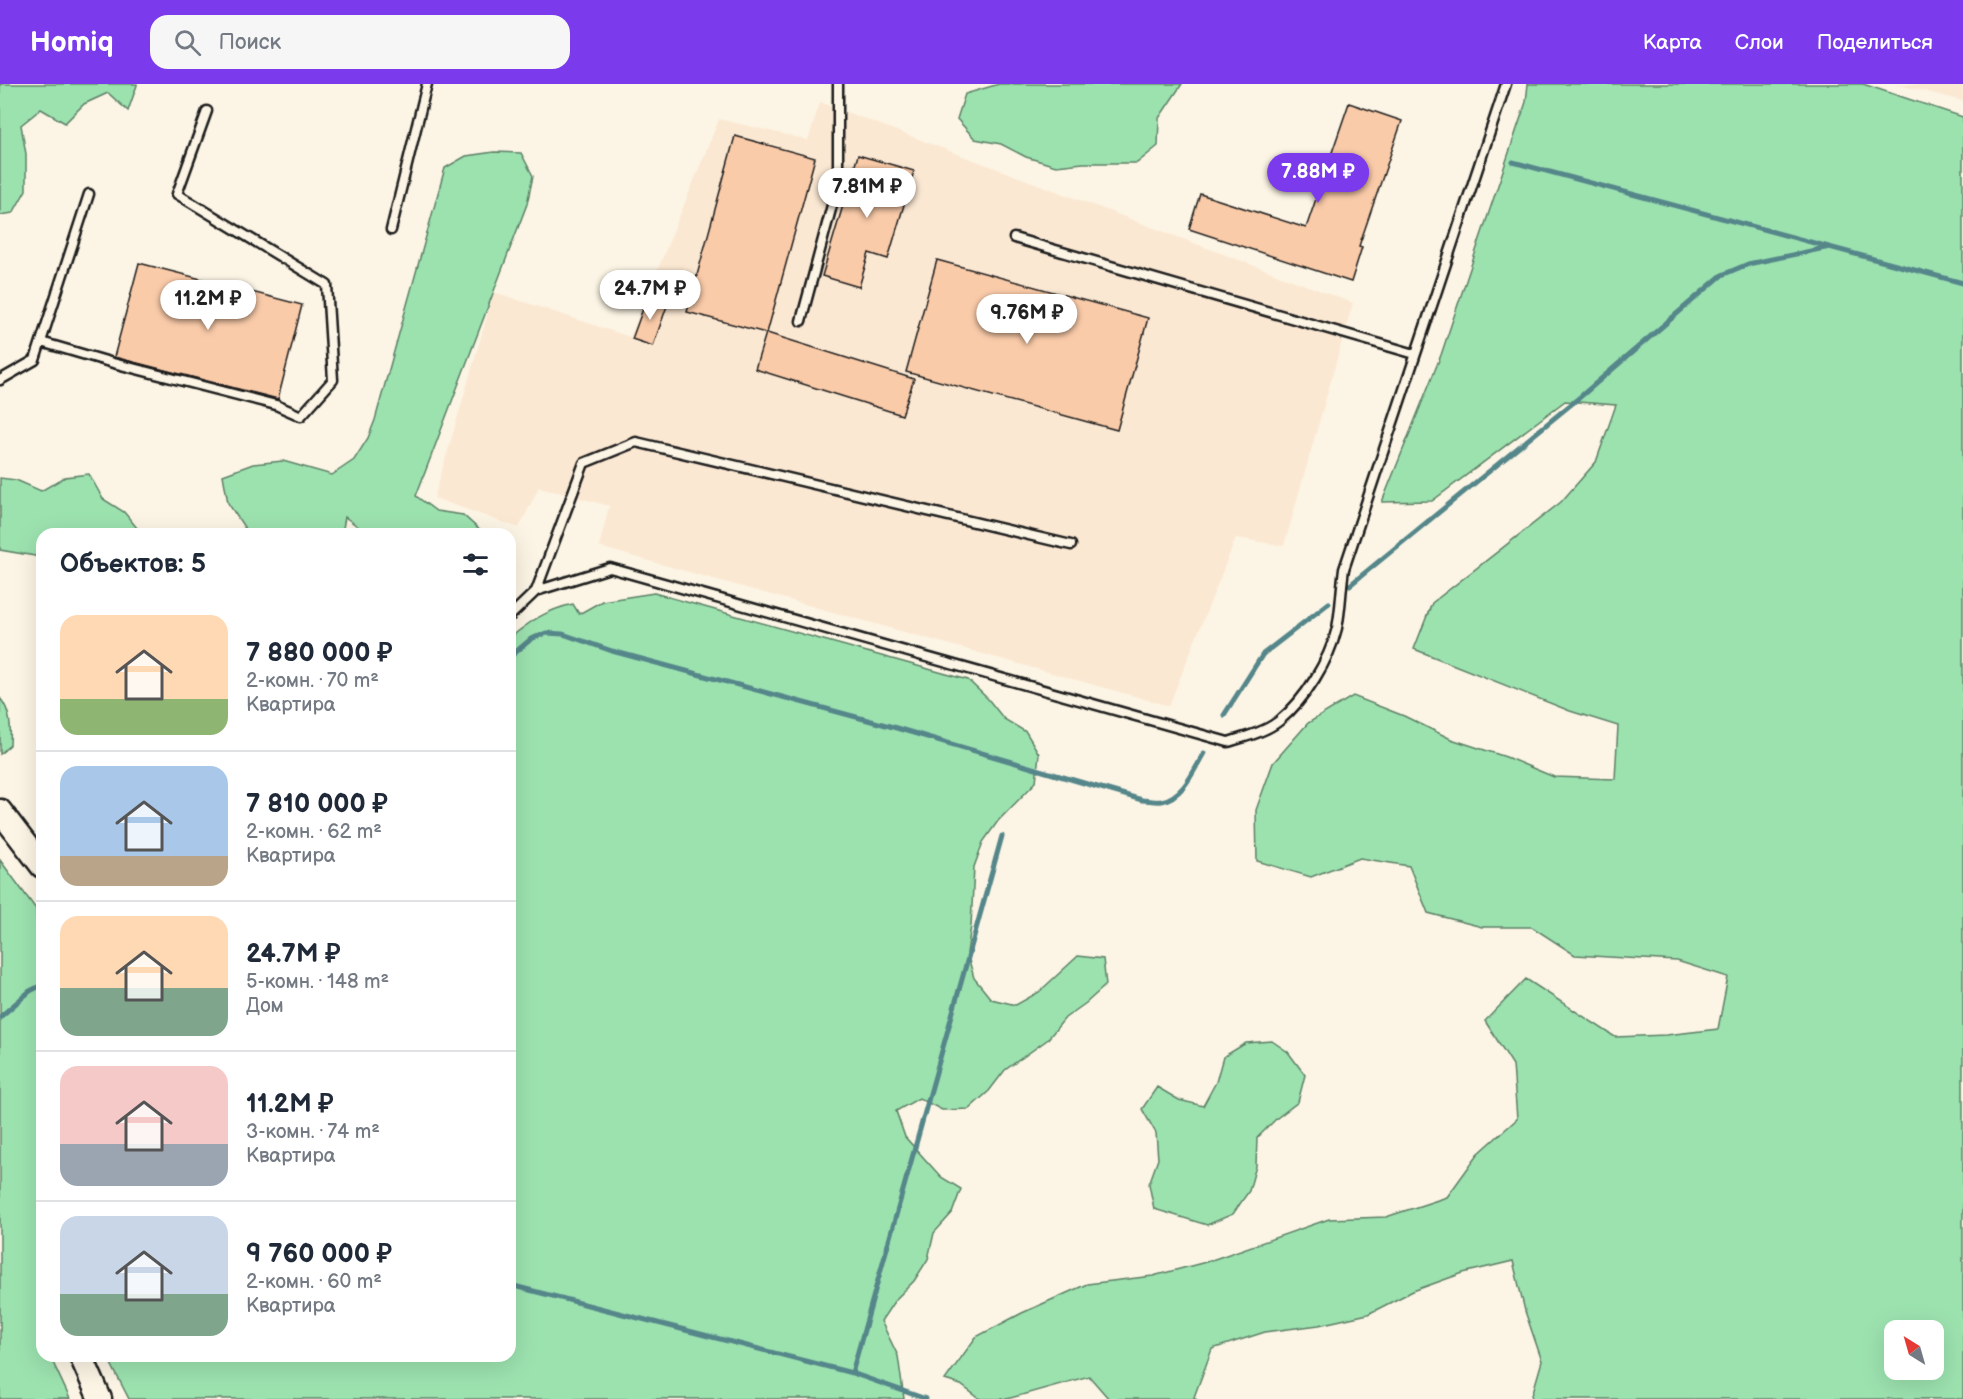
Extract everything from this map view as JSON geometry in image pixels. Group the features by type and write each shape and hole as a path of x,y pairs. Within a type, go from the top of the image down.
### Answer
{"street":[{"path":"0,811 36,858"},
{"path":"84,1362 100,1399"}],"lane":[{"path":"391,230 427,84"},
{"path":"801,321 838,183 838,84"},
{"path":"536,591 610,568 1228,742 1253,735 1278,722 1313,681 1328,656 1337,628 1344,569 1506,84"},
{"path":"41,342 276,405 301,416 333,380 327,285 177,194 207,111"},
{"path":"0,380 35,360 89,194"},
{"path":"1014,238 1415,354"},
{"path":"516,610 536,591 584,463 636,441 1071,545"}],"shaded area":[{"path":"1895,84 1963,84 1963,101"},
{"path":"820,102 1353,303 1284,546 1236,538 1169,706 599,547 609,506 539,487 519,528 434,498 494,292 630,337 719,119 808,140"}],"green space":[{"path":"0,84 137,85 128,111 108,93 84,104 65,123 41,109 21,125 26,154 26,190 13,213 0,215"},
{"path":"999,84 1182,84 1159,118 1158,146 1137,163 1083,163 1056,166 1026,157 1001,144 975,139 957,119 965,94"},
{"path":"1528,84 1863,84 1963,117 1963,1399 1531,1399 1542,1361 1525,1311 1513,1261 1463,1273 1413,1291 1368,1314 1319,1325 1265,1332 1212,1349 1194,1397 1196,1399 1109,1399 1089,1376 1007,1399 980,1399 961,1385 945,1380 976,1337 1022,1313 1087,1284 1153,1276 1206,1262 1329,1219 1386,1217 1447,1197 1478,1154 1517,1119 1513,1065 1485,1021 1526,979 1615,1037 1666,1035 1718,1029 1728,977 1677,961 1575,955 1532,927 1482,927 1428,913 1409,866 1360,858 1311,877 1257,861 1256,810 1273,763 1308,723 1353,696 1404,716 1451,739 1506,757 1554,777 1615,779 1618,726 1570,711 1414,649 1432,603 1561,502 1596,462 1616,405 1565,401 1432,501 1382,502 1441,355 1526,102"},
{"path":"494,152 521,153 533,176 527,204 416,496 436,511 463,515 477,528 360,528 345,517 343,528 244,528 228,503 223,475 253,464 283,461 332,475 354,460 368,438 445,168 466,156"},
{"path":"89,474 103,499 124,512 137,528 36,528 36,557 0,550 0,478 16,480 41,491 65,477"},
{"path":"654,593 968,680 988,699 1004,719 1026,732 1039,754 1036,782 998,821 983,842 974,867 967,953 974,978 991,999 1016,1005 1039,992 1078,956 1103,959 1106,985 1065,1018 1047,1040 1005,1070 989,1091 969,1109 942,1110 919,1098 896,1111 905,1137 941,1177 961,1189 952,1213 934,1233 928,1259 914,1281 895,1300 881,1321 898,1356 904,1399 129,1399 110,1362 516,1362 516,633 555,609 573,604 579,614 602,601"},
{"path":"0,698 10,720 10,745 0,754"},
{"path":"0,860 36,909 36,1362 53,1362 70,1399 0,1399"},
{"path":"1272,1041 1288,1052 1305,1075 1298,1102 1277,1118 1257,1138 1256,1166 1249,1191 1233,1214 1207,1225 1154,1209 1149,1184 1158,1159 1156,1133 1142,1109 1157,1087 1179,1100 1203,1106 1216,1082 1223,1057 1246,1043"}],"building":[{"path":"1349,103 1402,121 1359,246 1362,247 1351,282 1189,229 1200,194 1306,228"},
{"path":"735,136 815,158 767,333 914,379 902,415 755,369 766,333 687,312"},
{"path":"858,155 914,171 888,259 869,253 859,287 822,276"},
{"path":"937,260 1148,318 1117,430 906,372"},
{"path":"139,263 302,305 278,399 114,357"},
{"path":"648,295 668,303 653,346 632,339"}],"waterway":[{"path":"1513,162 1963,283"},
{"path":"1350,585 1580,397 1722,275 1748,264 1830,247"},
{"path":"1224,715 1263,654 1329,603"},
{"path":"516,652 531,639 546,633 563,634 612,651 886,725 1142,800 1161,801 1176,795 1187,782 1204,753"},
{"path":"852,1373 1002,836"},
{"path":"0,1017 36,988"},
{"path":"516,1287 852,1373 926,1399"}]}
